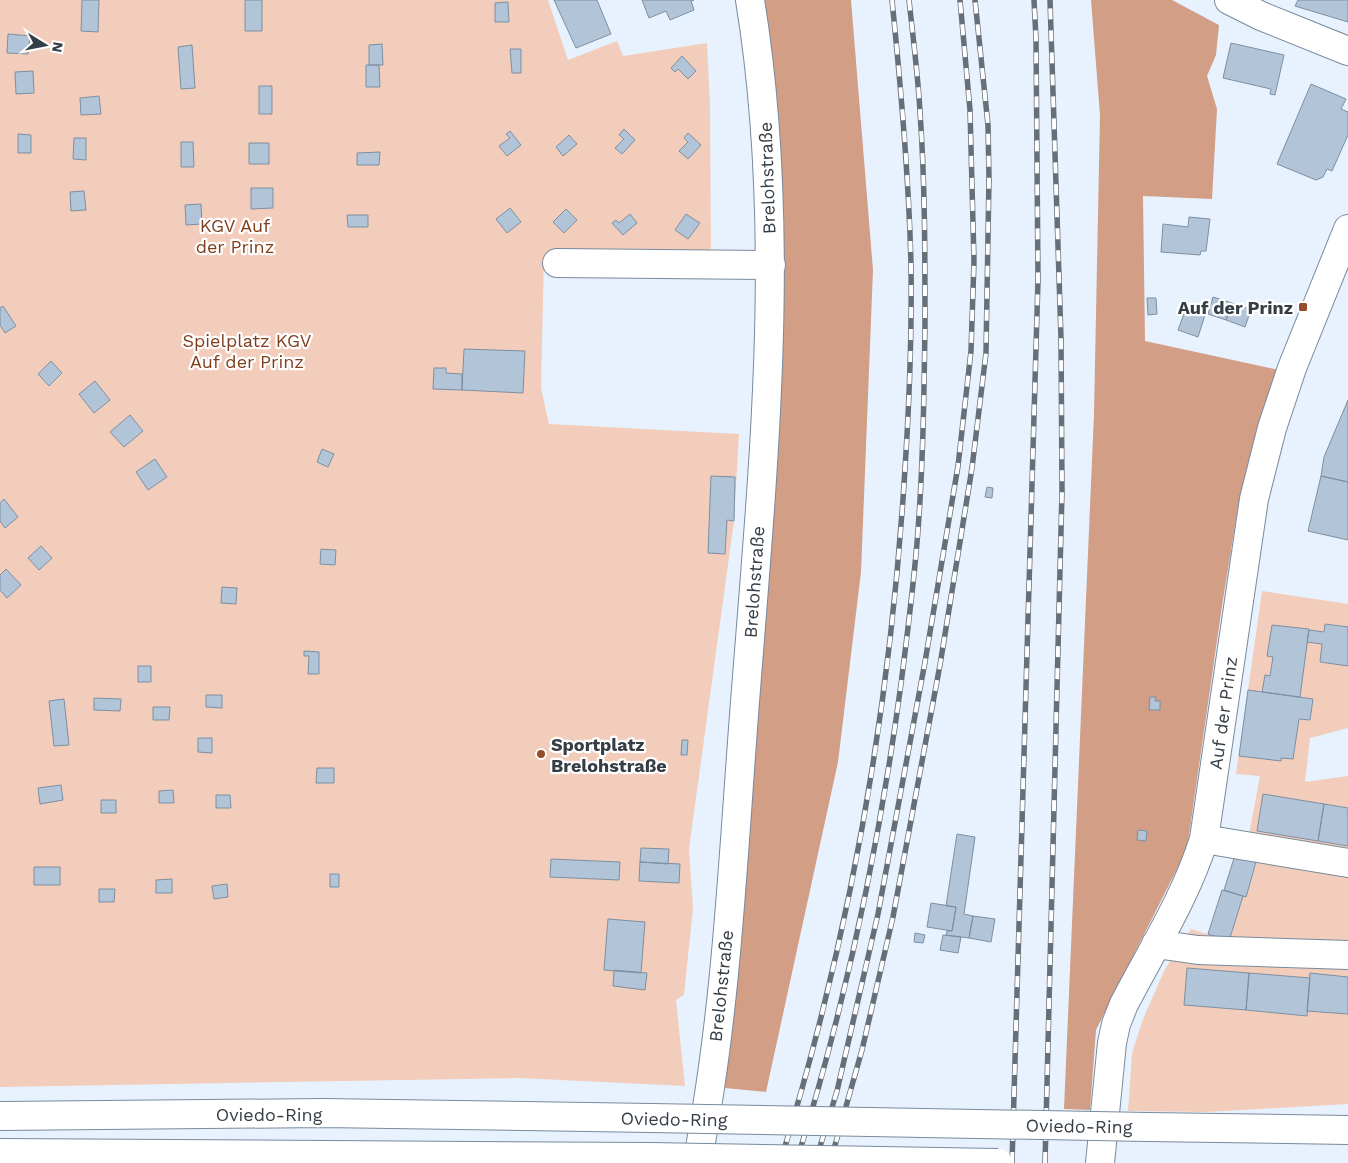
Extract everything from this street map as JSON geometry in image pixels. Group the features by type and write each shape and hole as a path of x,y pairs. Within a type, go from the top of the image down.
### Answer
{"main road":[{"name":"Brelohstraße","path":"697,1163 708,1100 729,908 758,534 771,265 764,112 750,0"},
{"path":"1229,0 1261,16 1348,51"},
{"name":"Auf der Prinz","path":"1100,1163 1112,1043 1116,1024 1124,1004 1197,864 1204,839 1254,499 1272,428 1292,368 1348,229"},
{"path":"557,262 771,265"},
{"path":"1204,839 1348,863"},
{"path":"1156,944 1198,950 1348,956"},
{"name":"Oviedo-Ring","path":"0,1116 323,1114 1348,1130"},
{"path":"0,1153 650,1157 998,1163"}],"green space":[{"name":"KGV Auf der Prinz","path":"0,0 548,0 568,60 617,41 623,56 707,43 710,104 711,259 544,255 541,388 549,424 739,434 734,521 689,849 693,908 684,995 676,1000 685,1086 519,1078 0,1087"},
{"path":"1262,591 1348,604 1348,728 1310,738 1305,782 1348,776 1348,1104 1206,1112 1128,1111 1132,1053 1143,1019 1165,969 1191,929 1229,941 1243,896 1246,896 1259,855 1248,840 1260,776 1236,774"}],"shaded area":[{"path":"759,0 851,0 873,270 861,572 838,762 766,1092 725,1088 756,719 784,311 777,104"},
{"path":"1091,0 1172,0 1219,25 1216,55 1207,76 1217,109 1212,199 1143,196 1145,341 1279,370 1259,423 1239,501 1187,849 1096,1030 1090,1110 1064,1109 1094,414 1100,115"}],"building":[{"path":"82,0 99,0 98,32 81,31"},
{"path":"245,0 262,0 262,31 245,31"},
{"path":"554,0 597,0 611,34 576,48"},
{"path":"642,0 694,0 691,1 694,10 670,20 666,11 649,18"},
{"path":"1298,0 1348,0 1348,22 1295,6"},
{"path":"508,2 509,22 495,22 495,3"},
{"path":"8,34 30,36 28,54 7,53"},
{"path":"1231,43 1284,55 1275,95 1270,94 1271,89 1223,78"},
{"path":"382,44 383,65 369,65 369,45"},
{"path":"192,45 195,88 181,89 178,47"},
{"path":"510,49 521,49 521,73 512,73"},
{"path":"682,56 696,71 688,79 678,69 675,72 671,68"},
{"path":"366,65 379,65 380,87 366,87"},
{"path":"33,71 34,93 16,94 15,72"},
{"path":"1311,84 1346,99 1341,109 1348,112 1348,135 1332,171 1327,169 1323,177 1316,180 1277,164"},
{"path":"259,86 272,86 272,114 259,114"},
{"path":"99,96 101,114 81,115 80,98"},
{"path":"624,129 635,140 622,154 615,148 624,139 619,135"},
{"path":"510,131 521,145 507,156 499,146 510,138 506,134"},
{"path":"688,133 701,145 688,159 679,151 688,142 684,138"},
{"path":"18,134 31,135 31,153 18,153"},
{"path":"569,135 577,144 563,156 556,147"},
{"path":"74,138 86,138 86,160 73,159"},
{"path":"181,142 193,142 194,167 181,167"},
{"path":"249,143 269,143 269,164 249,164"},
{"path":"380,152 379,165 357,165 357,153"},
{"path":"251,188 273,188 273,208 251,209"},
{"path":"84,191 86,210 71,211 70,192"},
{"path":"201,204 202,224 186,225 185,205"},
{"path":"510,208 521,222 507,233 496,219"},
{"path":"566,209 577,220 564,233 553,222"},
{"path":"630,214 637,223 623,235 612,223 616,220 619,223"},
{"path":"686,214 700,223 688,239 675,230"},
{"path":"347,215 368,215 368,227 348,227"},
{"path":"1189,217 1210,219 1206,251 1201,251 1200,255 1161,252 1163,224 1188,227"},
{"path":"1213,297 1232,303 1226,320 1208,314"},
{"path":"1147,298 1156,298 1157,314 1148,315"},
{"path":"1232,303 1251,310 1245,327 1226,320"},
{"path":"3,306 16,326 5,333 0,325 0,308"},
{"path":"1186,308 1205,315 1198,337 1178,330"},
{"path":"464,349 525,351 523,393 462,390"},
{"path":"51,361 62,373 49,386 38,374"},
{"path":"434,368 446,368 446,373 462,374 462,390 433,389"},
{"path":"95,381 110,400 94,413 79,394"},
{"path":"1348,400 1348,482 1321,476 1324,457"},
{"path":"130,415 143,431 124,447 110,432"},
{"path":"322,449 334,454 328,467 317,462"},
{"path":"155,459 167,477 148,490 136,472"},
{"path":"711,476 735,477 734,521 727,520 725,554 708,553"},
{"path":"1321,476 1348,482 1348,540 1308,531"},
{"path":"987,487 993,488 992,498 985,497"},
{"path":"4,499 18,517 5,528 0,521 0,503"},
{"path":"41,546 52,558 39,570 28,558"},
{"path":"321,549 336,550 335,565 320,564"},
{"path":"6,569 21,585 7,598 0,590 0,575"},
{"path":"222,587 237,588 236,604 221,603"},
{"path":"1325,624 1348,627 1348,666 1320,662 1322,644 1307,642 1309,630 1324,632"},
{"path":"1272,625 1309,629 1300,697 1262,692 1265,675 1270,676 1273,657 1267,656"},
{"path":"304,651 319,652 319,674 308,674 309,656 304,656"},
{"path":"138,666 151,666 151,682 138,682"},
{"path":"1248,690 1313,699 1310,720 1299,719 1293,759 1281,758 1281,761 1239,756"},
{"path":"206,695 222,695 222,708 206,707"},
{"path":"1150,697 1156,697 1155,701 1160,701 1160,710 1149,710"},
{"path":"94,698 121,699 120,711 94,710"},
{"path":"64,699 69,745 54,746 49,701"},
{"path":"153,707 170,707 169,720 153,720"},
{"path":"198,738 212,738 212,753 198,752"},
{"path":"682,740 688,740 687,755 681,755"},
{"path":"317,768 334,768 334,783 316,783"},
{"path":"61,785 63,800 40,804 38,788"},
{"path":"173,790 174,803 159,803 159,791"},
{"path":"1263,794 1324,804 1318,841 1257,831"},
{"path":"216,795 230,795 231,808 216,808"},
{"path":"101,800 116,800 116,813 101,813"},
{"path":"1324,804 1348,808 1348,846 1318,841"},
{"path":"1138,830 1147,831 1146,841 1137,840"},
{"path":"957,834 975,837 964,914 973,916 969,938 946,935 947,931 952,931 956,907 946,906"},
{"path":"641,848 669,849 668,864 640,862"},
{"path":"1235,855 1256,862 1246,897 1224,890"},
{"path":"551,859 620,862 619,880 550,877"},
{"path":"640,862 680,864 679,883 639,881"},
{"path":"34,867 60,867 60,885 34,885"},
{"path":"330,874 339,874 339,887 330,887"},
{"path":"172,879 172,893 156,893 156,880"},
{"path":"227,884 228,897 214,899 212,886"},
{"path":"99,889 115,889 114,902 99,902"},
{"path":"1222,890 1243,896 1229,941 1208,934"},
{"path":"931,903 956,907 952,931 927,927"},
{"path":"973,916 995,919 991,942 969,938"},
{"path":"608,919 645,922 641,973 604,970"},
{"path":"915,933 925,935 923,943 914,942"},
{"path":"943,935 961,937 958,953 940,950"},
{"path":"1187,968 1249,973 1246,1010 1184,1005"},
{"path":"614,970 647,973 645,990 613,986"},
{"path":"1249,973 1310,978 1307,1016 1246,1010"},
{"path":"1310,973 1348,977 1348,1014 1307,1011"}],"railway":[{"path":"780,1163 805,1080 846,912 876,742 888,657 897,571 909,402 911,265 904,132 892,0"},
{"path":"796,1163 814,1104 845,986 871,866 901,684 915,561 923,434 925,245 919,98 909,0"},
{"path":"815,1163 837,1091 878,914 925,662 958,466 971,351 974,261 970,110 960,0"},
{"path":"830,1163 862,1050 893,917 940,665 972,468 986,353 989,178 988,125 975,0"},
{"path":"1012,1163 1038,280 1034,0"},
{"path":"1045,1163 1062,491 1061,338 1050,0"}],"place":[{"name":"Auf der Prinz","path":"1303,307"},
{"name":"Sportplatz Brelohstraße","path":"541,754"}],"park label":[{"name":"Spielplatz KGV Auf der Prinz","path":"247,350"}]}
